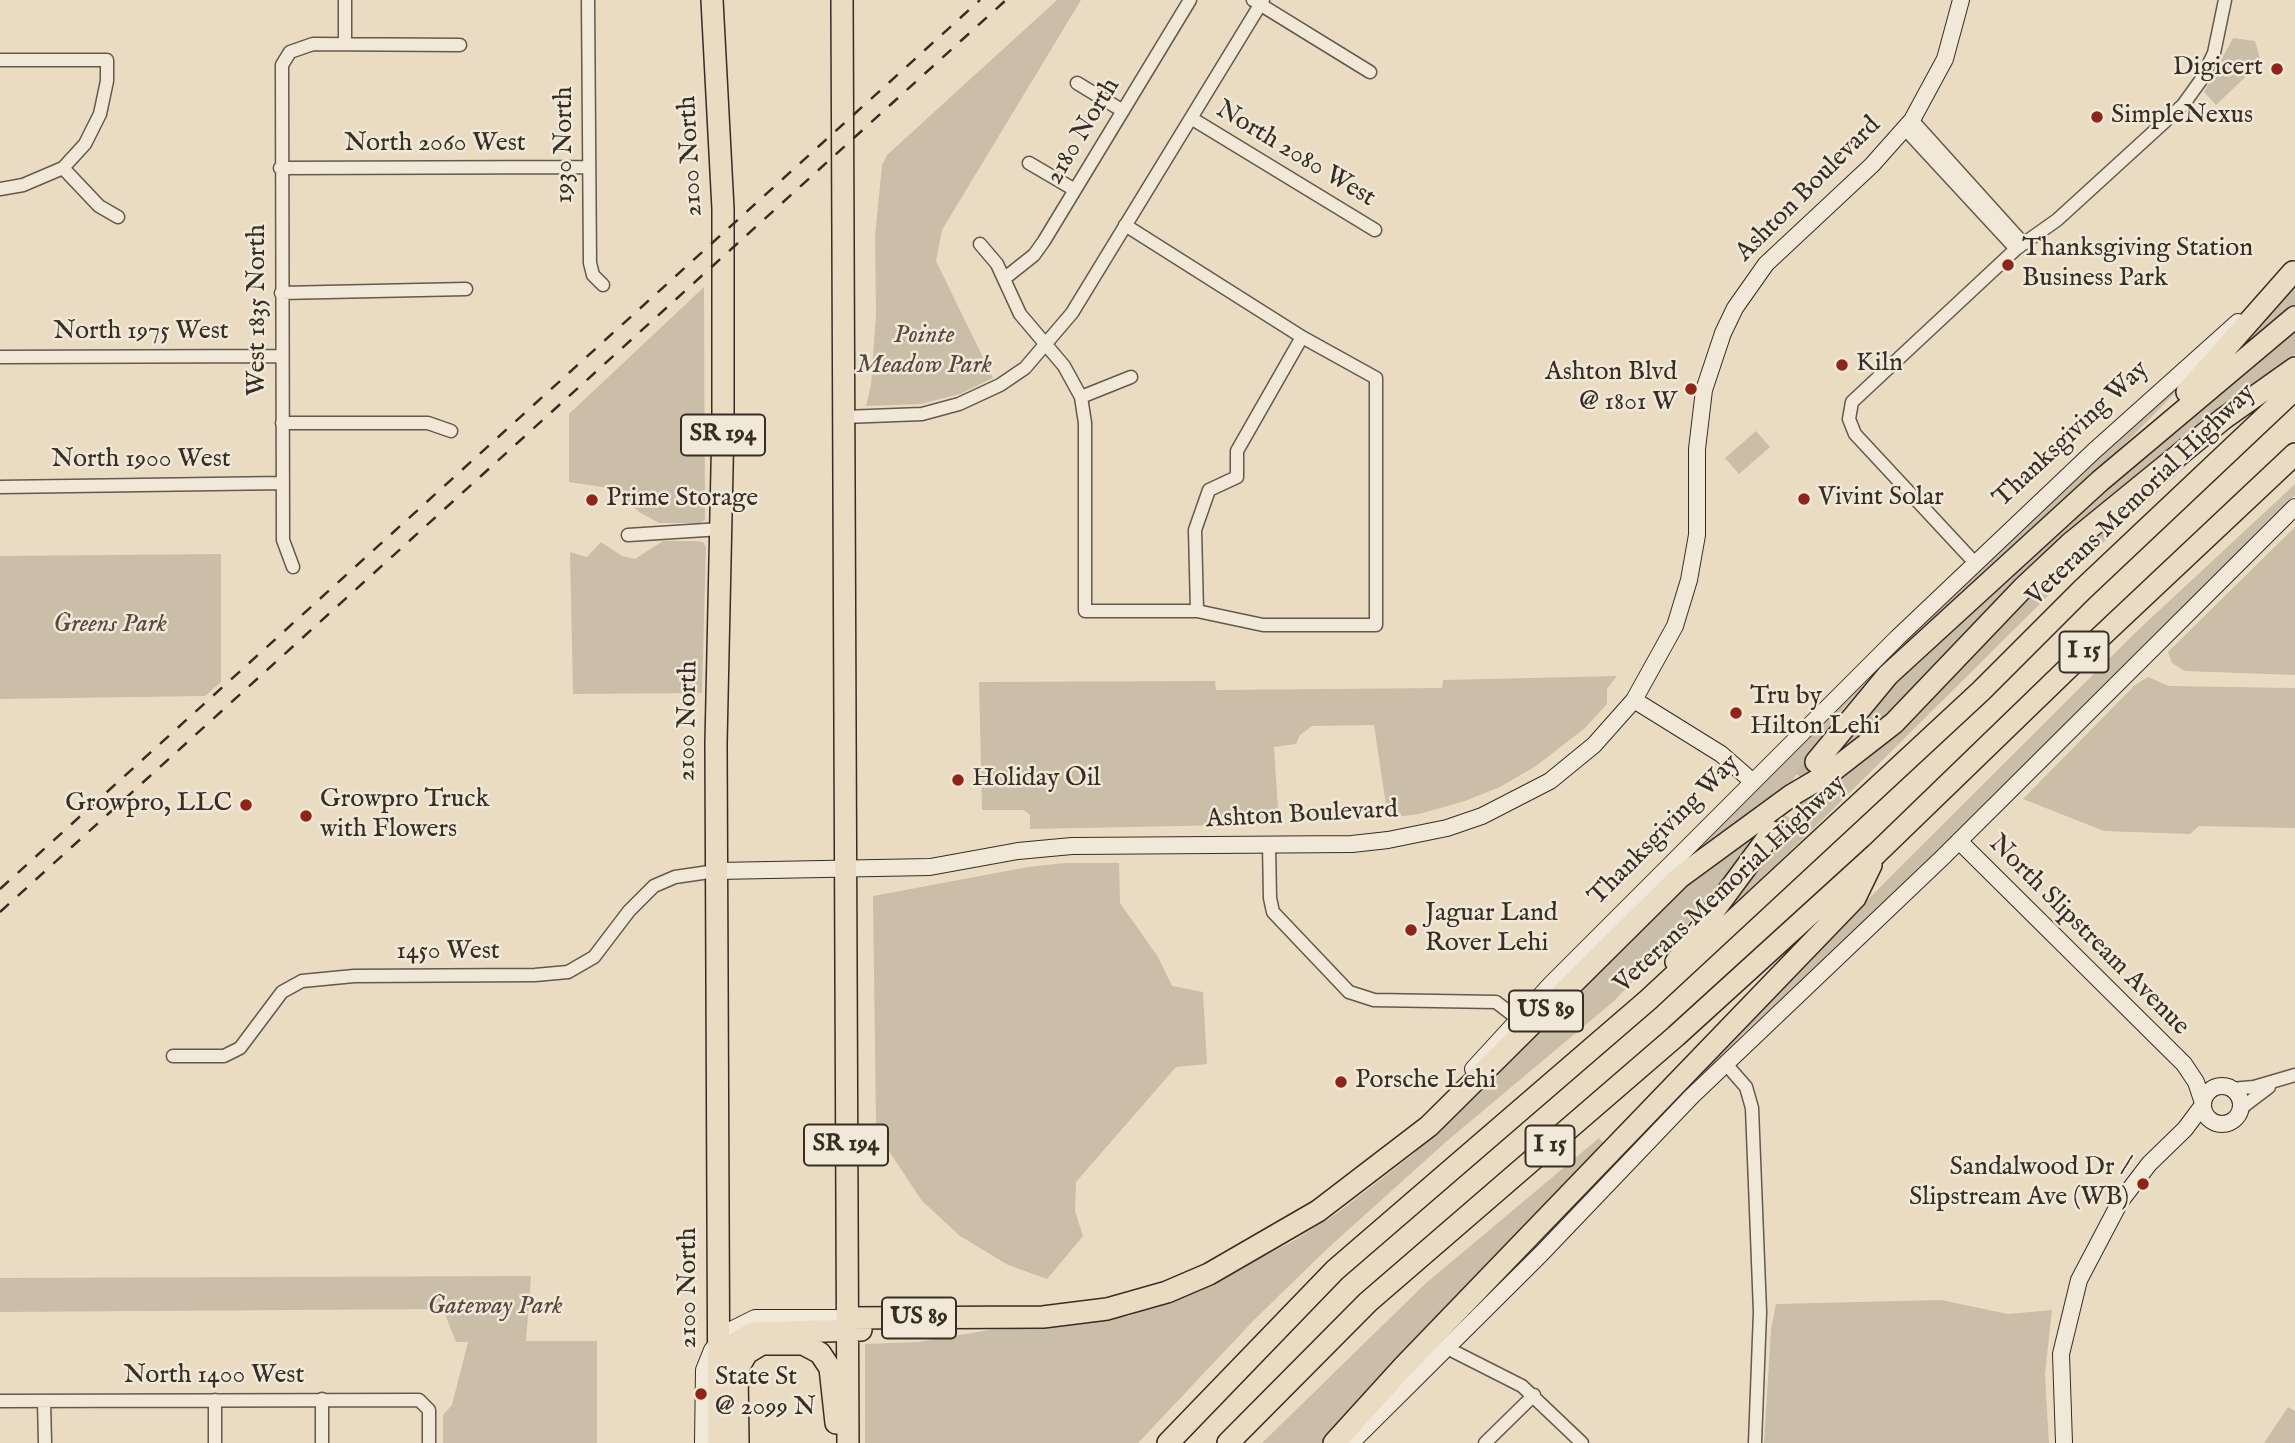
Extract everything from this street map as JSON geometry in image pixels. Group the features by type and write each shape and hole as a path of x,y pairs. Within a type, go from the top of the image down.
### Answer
{"highway":[{"name":"2100 North","path":"712,0 723,209 716,870 718,1341 714,1376 719,1443"},
{"name":"SR 194","path":"842,0 848,1443"},
{"path":"2100,481 2171,409 2294,271"},
{"path":"1816,762 1888,675 2100,481 2295,317"},
{"name":"US 89","path":"1377,1169 1446,1111 1680,877 1713,851 1831,772 1894,723 2023,589 2071,544 2223,419 2295,368"},
{"name":"Veterans Memorial Highway","path":"1168,1443 1335,1270 1648,1000 1971,701 2082,590 2295,389"},
{"name":"I 15","path":"1228,1443 1368,1302 1676,1036 1876,854 2295,454"},
{"path":"1648,1000 1772,832"},
{"path":"1334,1443 1404,1366 1855,898 1876,854"},
{"path":"717,1107 709,1191 714,1376 727,1443"},
{"name":"Thanksgiving Way","path":"714,1376 734,1344 753,1333 847,1324 934,1329 991,1318 1090,1312 1167,1292 1226,1266 1277,1237 1377,1169"},
{"path":"738,1443 737,1370 747,1353 768,1343 803,1344 825,1357 831,1374 838,1443"}],"street":[{"path":"345,0 345,44 460,45"},
{"name":"1930 North","path":"588,0 590,263 593,275 603,285"},
{"name":"2180 North","path":"1005,278 1034,255 1190,0"},
{"name":"Ashton Boulevard","path":"716,870 936,867 1054,847 1269,845 1388,840 1447,828 1494,811 1526,795 1582,756 1634,700 1664,649 1689,580 1697,535 1699,418 1704,390 1723,333 1735,308 1766,264 1872,165 1909,124 1945,59 1961,0"},
{"path":"1975,563 1855,434 1849,414 1856,397 1995,272 2020,246 2057,220 2183,105 2201,80 2214,53 2225,0"},
{"path":"844,416 922,414 959,404 1000,385 1025,368 1067,320 1191,118 1258,1 1370,72"},
{"name":"West 1835 North","path":"293,567 283,540 280,73 290,52 313,44 345,44"},
{"path":"0,60 107,60 107,81 100,114 85,144 63,169 23,185 0,189"},
{"path":"1077,83 1123,111"},
{"name":"North 2080 West","path":"1191,118 1375,230"},
{"path":"1909,124 2020,246"},
{"path":"1029,163 1075,190"},
{"name":"North 2060 West","path":"281,168 589,167"},
{"path":"63,169 99,206 118,217"},
{"path":"980,244 1005,278 1020,314 1064,366 1081,397 1085,423 1084,611 1197,611 1263,625 1376,625 1376,377 1302,337 1125,225"},
{"name":"Thanksgiving Way","path":"1377,1169 1443,1103 1518,1019 1975,563 2294,271"},
{"path":"281,293 466,289"},
{"path":"1197,611 1195,530 1209,490 1237,477 1237,451 1302,337"},
{"name":"North 1975 West","path":"0,356 282,356"},
{"path":"1081,397 1130,377"},
{"path":"282,423 428,423 452,430"},
{"name":"North 1900 West","path":"0,487 283,482"},
{"path":"1352,1443 1725,1063 1959,841 2295,507"},
{"path":"628,535 721,529"},
{"path":"1634,700 1709,746 1753,782"},
{"name":"North Slipstream Avenue","path":"1959,841 2184,1065 2196,1082 2203,1104"},
{"path":"1269,845 1269,891 1273,912 1349,992 1374,1000 1496,1002 1518,1019"},
{"name":"1450 West","path":"173,1056 224,1056 240,1048 282,992 302,981 354,976 536,975 568,972 594,957 629,911 654,886 675,877 716,870"},
{"path":"1725,1063 1746,1087 1752,1108 1760,1304 1755,1443"},
{"name":"North Slipstream Avenue","path":"2184,1065 2226,1088"},
{"path":"2064,1443 2062,1354 2068,1316 2079,1280 2096,1242 2120,1202 2149,1164 2203,1104 2211,1090 2254,1087 2289,1076"},
{"path":"2175,1138 2190,1129 2235,1119 2240,1109 2289,1076"},
{"path":"2226,1088 2239,1097 2240,1109"},
{"path":"2203,1104 2206,1115 2218,1124"},
{"name":"US 89","path":"718,1341 734,1327 755,1318 847,1324"},
{"path":"1447,1348 1513,1380 1534,1395 1582,1443"},
{"path":"704,1443 714,1376"},
{"path":"1485,1443 1534,1395"},
{"name":"North 1400 West","path":"0,1401 408,1398 426,1404 429,1413 429,1443"},
{"path":"322,1399 322,1443"},
{"path":"215,1400 215,1443"},
{"path":"44,1401 45,1443"}],"green space":[{"name":"Pointe Meadow Park","path":"1057,0 1081,0 942,230 936,261 993,378 960,394 921,404 866,406 871,385 876,314 875,236 882,165 887,155"},
{"path":"2233,38 2255,41 2261,62 2216,105 2204,92"},
{"path":"2295,286 2295,307 2199,386"},
{"path":"704,287 705,520 700,523 659,523 639,512 615,489 569,482 569,414"},
{"path":"2295,323 2295,354 1904,702 1830,760 1894,682 1928,648"},
{"path":"2206,361 2126,443 1876,671 1842,710 1785,791 1678,866 1997,548"},
{"path":"1756,431 1770,447 1739,474 1725,458"},
{"path":"2209,444 2075,569 1735,903 1808,792 2057,562"},
{"path":"2295,484 2295,495 2253,539 1917,874 1741,1036 1424,1361 1719,1051 1898,869 2136,632"},
{"path":"2295,527 2295,675 2185,671 2172,663 2168,652"},
{"path":"663,541 696,541 703,542 706,547 702,693 573,694 570,552 587,557 601,542 622,556 635,559"},
{"name":"Greens Park","path":"221,554 221,682 205,696 0,699 0,556"},
{"path":"1617,676 1607,689 1607,704 1585,728 1536,766 1500,787 1465,801 1419,814 1388,818 1374,725 1312,726 1300,735 1296,744 1274,747 1279,824 1030,829 1030,815 1024,810 982,810 979,682 1215,681 1216,690 1442,688 1443,680"},
{"path":"2148,677 2169,686 2295,688 2295,828 2199,826 2190,834 2104,831 2023,799 2135,685"},
{"path":"1762,824 1740,861 1691,920 1614,1001 1447,1141 1327,1249 1254,1320 1138,1443 865,1443 865,1344 918,1342 989,1330 1071,1325 1129,1316 1170,1301 1290,1243 1336,1214 1412,1155 1523,1049 1536,1027 1683,882"},
{"path":"1065,863 1119,863 1120,903 1158,957 1172,986 1203,992 1207,1064 1176,1067 1076,1182 1075,1211 1083,1236 1047,1279 1008,1265 960,1236 922,1201 885,1145 876,1124 873,896 1028,867"},
{"path":"1599,1138 1605,1145 1323,1443 1262,1443 1425,1284"},
{"name":"Gateway Park","path":"531,1276 526,1341 597,1341 597,1443 443,1443 443,1415 452,1405 468,1342 456,1342 443,1309 0,1312 0,1278"},
{"path":"1941,1300 2008,1314 2052,1310 2045,1374 2049,1443 1764,1443 1771,1329 1776,1304"},
{"path":"2288,1407 2295,1411 2295,1443 2264,1443"}],"tunnel":[{"path":"1772,832 1816,762"}],"railway":[{"path":"0,889 980,0"},
{"path":"0,912 1006,0"}],"place":[{"name":"Digicert","path":"2277,69"},
{"name":"SimpleNexus","path":"2097,117"},
{"name":"Thanksgiving Station Business Park","path":"2008,265"},
{"name":"Kiln","path":"1842,365"},
{"name":"Ashton Blvd @ 1801 W","path":"1691,389"},
{"name":"Vivint Solar","path":"1804,499"},
{"name":"Prime Storage","path":"592,500"},
{"name":"Tru by Hilton Lehi","path":"1736,713"},
{"name":"Holiday Oil","path":"958,780"},
{"name":"Growpro, LLC","path":"246,805"},
{"name":"Growpro Truck with Flowers","path":"306,816"},
{"name":"Jaguar Land Rover Lehi","path":"1411,930"},
{"name":"Porsche Lehi","path":"1341,1082"},
{"name":"Sandalwood Dr / Slipstream Ave (WB)","path":"2143,1184"},
{"name":"State St @ 2099 N","path":"701,1394"}]}
